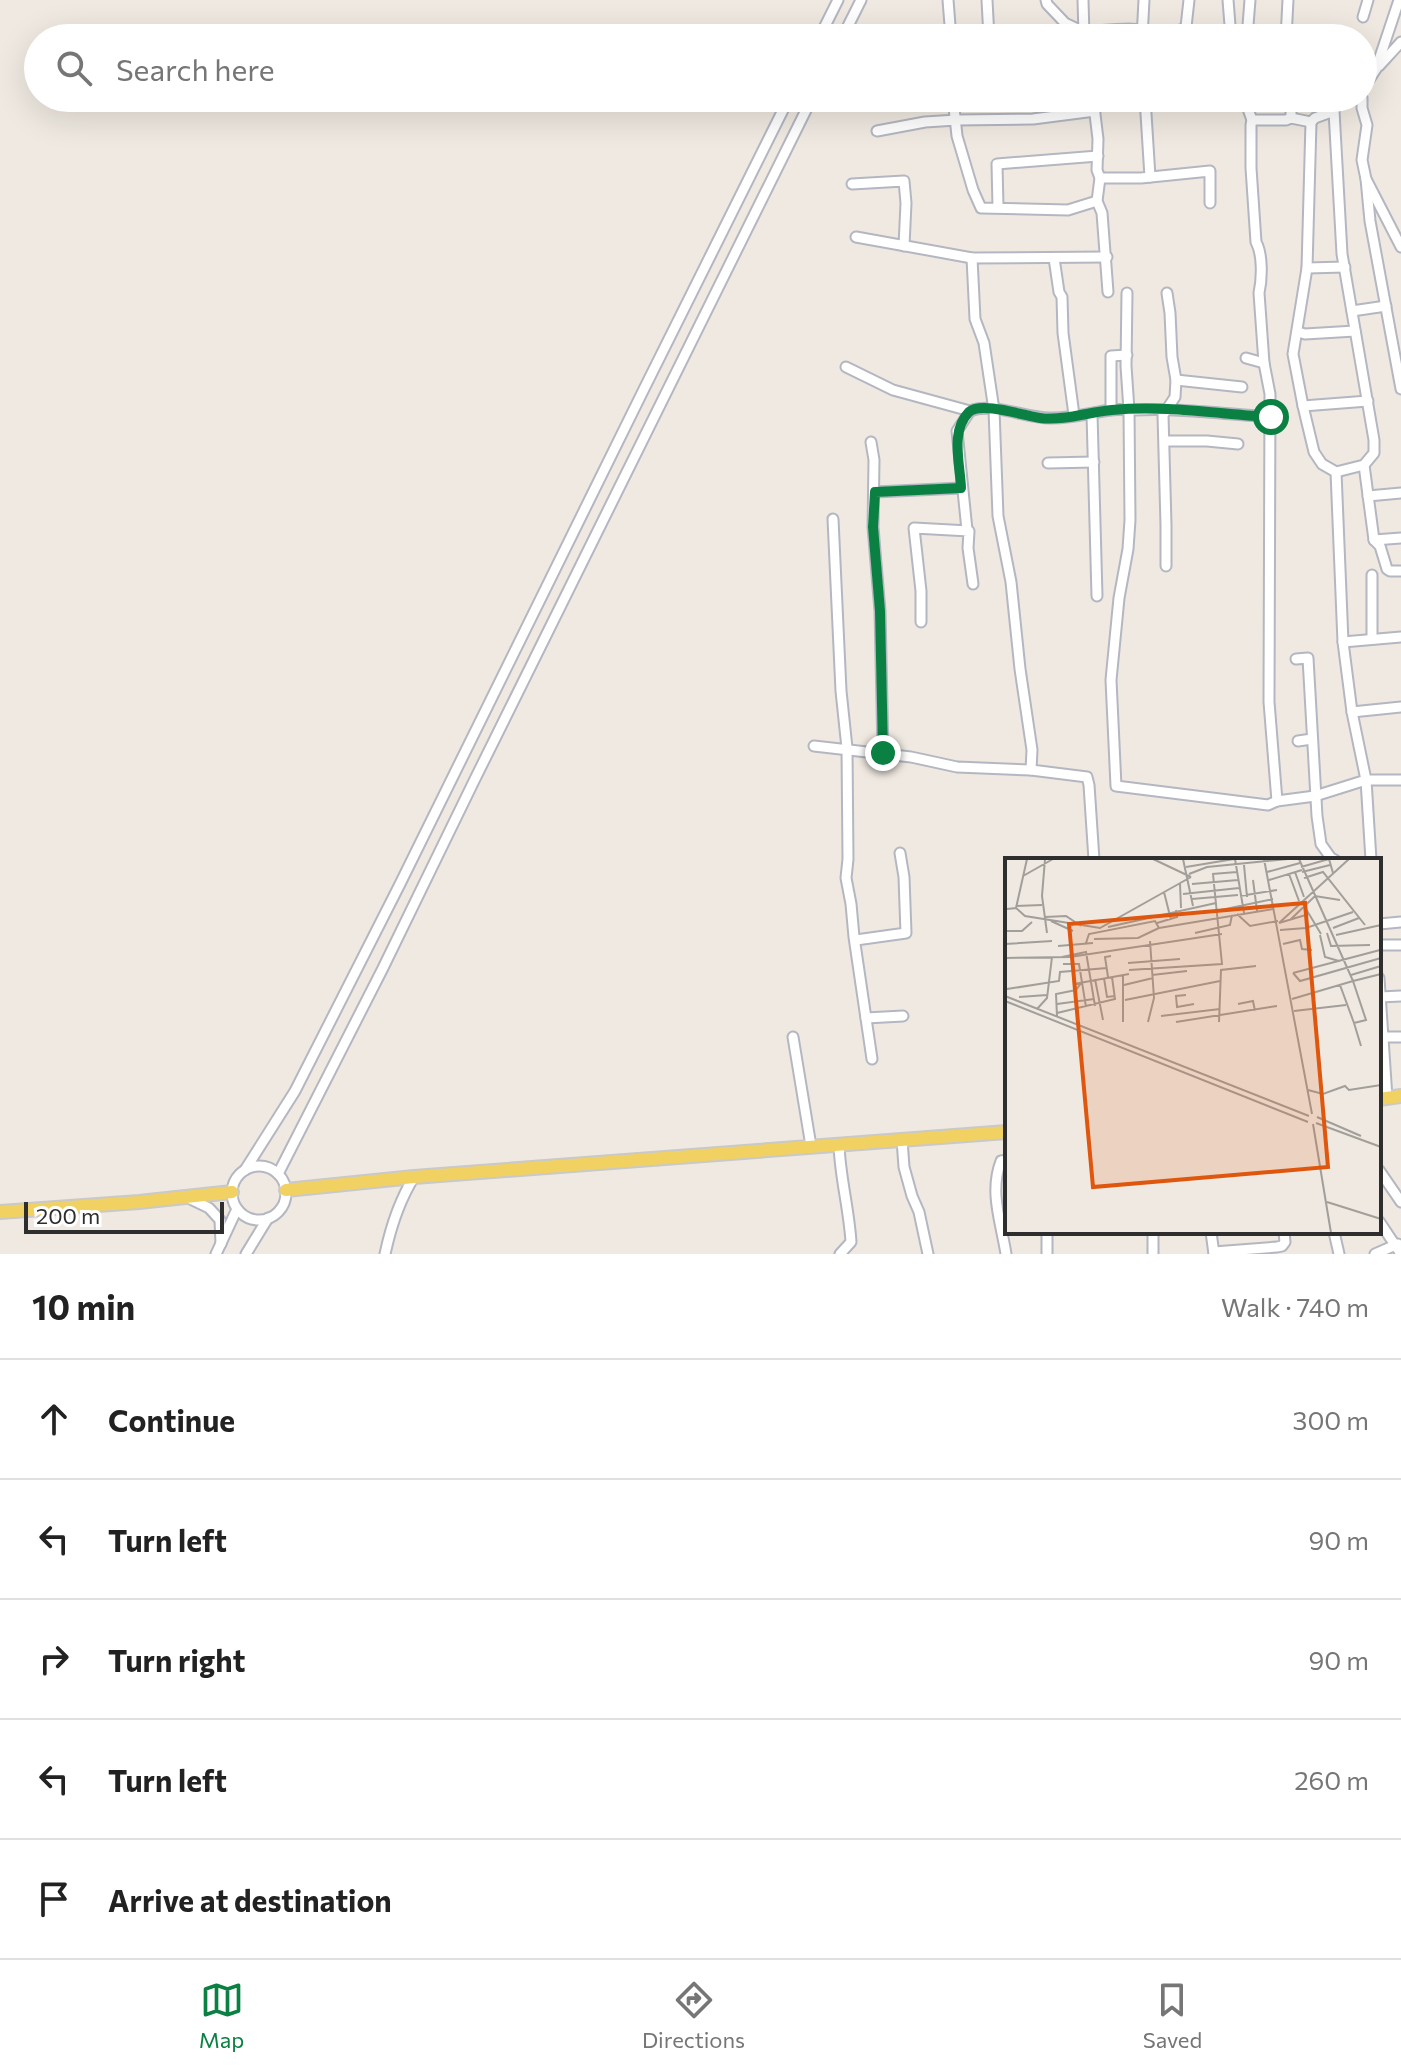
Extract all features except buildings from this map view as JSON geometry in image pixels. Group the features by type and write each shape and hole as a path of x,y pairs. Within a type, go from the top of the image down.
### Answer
{"main road":[{"path":"1383,1098 1401,1096"},
{"path":"286,1190 414,1177 1005,1132"},
{"path":"0,1212 232,1192"}],"street":[{"path":"826,24 838,0"},
{"path":"849,24 861,0"},
{"path":"948,0 950,24"},
{"path":"987,0 988,24"},
{"path":"1046,0 1066,24"},
{"path":"1083,0 1083,24"},
{"path":"1143,24 1144,0"},
{"path":"1186,24 1189,0"},
{"path":"1228,0 1230,24"},
{"path":"1248,24 1250,0"},
{"path":"1287,24 1288,0"},
{"path":"1363,17 1368,0"},
{"path":"1377,66 1399,0"},
{"path":"1377,68 1401,42"},
{"path":"245,1170 262,1166 270,1168 283,1181 285,1199 276,1214 260,1220 251,1219 237,1209 232,1192 234,1183 295,1091 782,112"},
{"path":"278,1174 322,1091 805,112"},
{"path":"956,112 957,136 981,208 1068,210 1097,201"},
{"path":"877,131 925,122 1033,119 1087,112"},
{"path":"1095,112 1100,178 1097,201 1102,213 1108,292"},
{"path":"1146,112 1150,177"},
{"path":"1249,112 1252,120 1251,168 1256,242 1260,248 1259,293 1264,363 1271,417 1269,702 1277,801"},
{"path":"1291,112 1291,118"},
{"path":"1331,112 1311,122 1307,268 1293,354 1314,452 1322,464 1336,472 1364,465 1374,453 1374,440 1342,254 1334,112"},
{"path":"1363,112 1367,125 1362,160 1370,221 1401,389"},
{"path":"1252,120 1291,118 1311,122"},
{"path":"998,207 997,164 1098,156"},
{"path":"1100,178 1210,171 1210,203"},
{"path":"1366,179 1401,247"},
{"path":"852,184 904,181 904,246"},
{"path":"856,237 972,258 1107,257"},
{"path":"972,258 975,319 984,343 994,410 998,516 1011,582 1032,750 1031,770"},
{"path":"1054,258 1062,297 1063,333 1074,415"},
{"path":"1307,268 1345,267"},
{"path":"1127,293 1130,520 1111,680 1116,786 1268,805 1315,796 1366,780 1401,780"},
{"path":"1166,566 1163,415 1175,397 1176,380 1167,293"},
{"path":"1352,311 1386,306"},
{"path":"1298,332 1355,331"},
{"path":"1111,410 1111,356 1127,355"},
{"path":"1246,358 1264,363"},
{"path":"846,367 893,390 970,411"},
{"path":"1176,380 1242,387"},
{"path":"1303,406 1368,401"},
{"path":"973,584 957,431 970,411 976,408 1001,409 1053,419 1111,410 1169,408 1271,417"},
{"path":"1092,414 1097,596"},
{"path":"1165,441 1238,444"},
{"path":"871,442 875,492 873,527 880,611 883,753"},
{"path":"1048,463 1094,462"},
{"path":"1364,465 1374,540 1380,546 1387,569 1401,571"},
{"path":"1336,472 1343,642 1352,712 1366,780 1371,858"},
{"path":"875,492 961,488"},
{"path":"1368,496 1401,493"},
{"path":"833,519 841,691 847,748 846,878 872,1059"},
{"path":"921,622 914,528 967,530"},
{"path":"1374,540 1401,538"},
{"path":"1372,575 1372,639"},
{"path":"1343,642 1401,637"},
{"path":"1296,659 1308,658 1315,796 1321,844 1331,858"},
{"path":"1352,712 1401,707"},
{"path":"1298,741 1312,739"},
{"path":"814,746 883,753 957,767 1031,770 1087,777 1094,858"},
{"path":"856,940 906,933 900,853"},
{"path":"1381,924 1401,922"},
{"path":"1381,997 1401,996"},
{"path":"1381,1010 1383,1098"},
{"path":"866,1018 903,1016"},
{"path":"793,1037 811,1146"},
{"path":"1383,1037 1401,1037"},
{"path":"902,1140 904,1167 919,1212 928,1254"},
{"path":"839,1145 851,1242 840,1254"},
{"path":"1005,1160 1001,1161 995,1176 994,1190 1006,1254"},
{"path":"1381,1173 1401,1202"},
{"path":"385,1254 402,1196 414,1177"},
{"path":"186,1197 209,1208 220,1220 221,1244"},
{"path":"216,1254 237,1209"},
{"path":"246,1254 268,1218"},
{"path":"1375,1254 1399,1247 1381,1224"},
{"path":"1214,1253 1270,1251 1282,1246 1284,1234"},
{"path":"1334,1234 1339,1254"}],"route":[{"path":"883,753 880,611 873,527 875,492 961,488 957,431 970,411 976,408 1001,409 1053,419 1111,410 1169,408 1271,417"}]}
